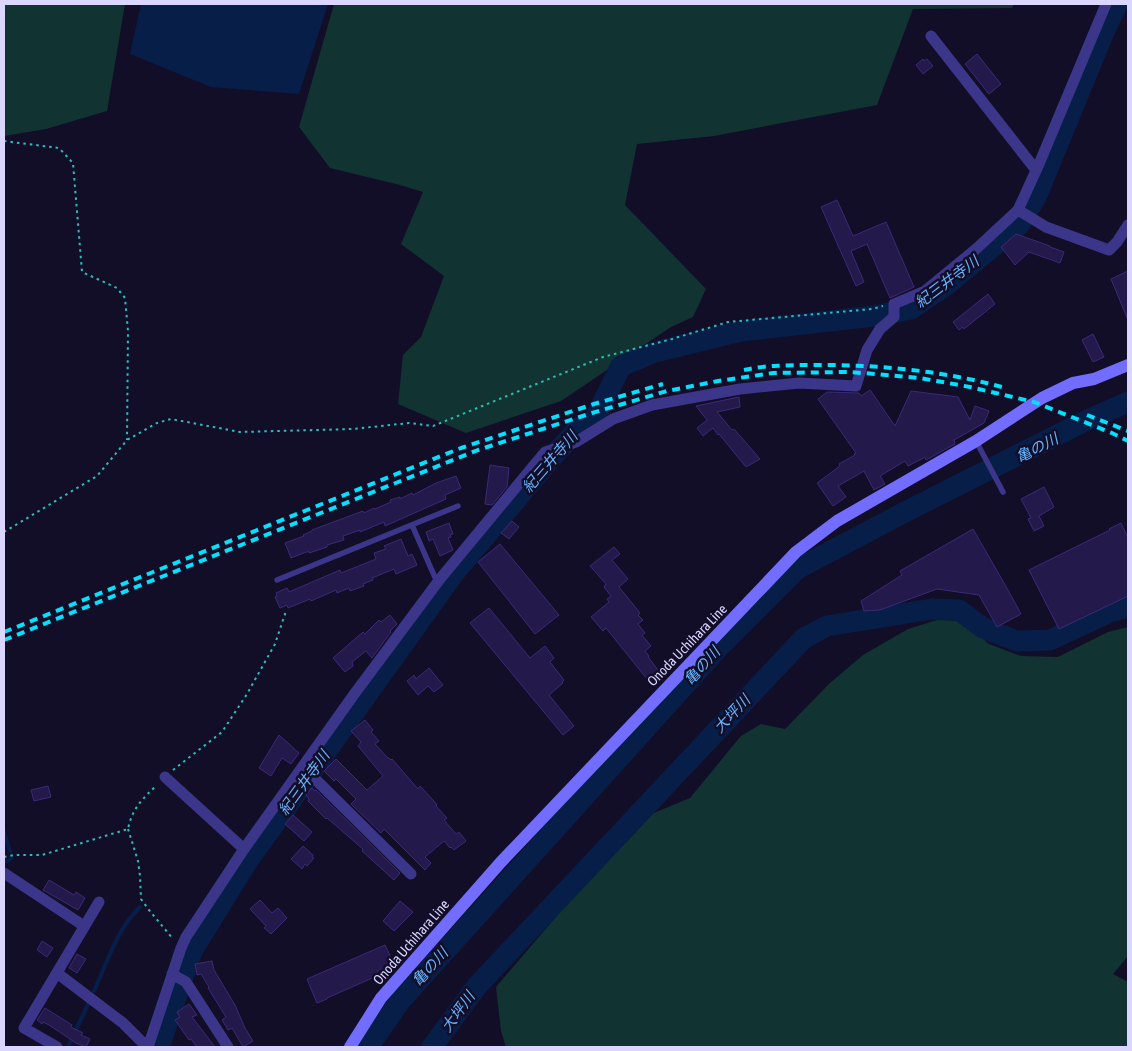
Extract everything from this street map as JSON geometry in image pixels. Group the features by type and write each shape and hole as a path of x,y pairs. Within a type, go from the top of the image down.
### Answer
{"main road":[{"name":"Onoda Uchihara Line","path":"350,1047 381,998 501,862 796,552 837,521 978,444 1042,398 1073,383 1094,379 1128,365"}],"street":[{"path":"57,973 123,1023 148,1047 179,978 181,948 186,937 244,849 308,772 355,693 437,582 545,452 576,442 613,419 652,405 740,389 799,383 856,386 867,350 894,310 925,291 976,249 1018,210 1106,4"},
{"path":"930,36 1036,170"},
{"path":"1018,210 1046,227 1109,250 1117,242 1128,225"},
{"path":"308,772 411,874"},
{"path":"165,777 244,849"},
{"path":"4,873 84,926"},
{"path":"57,1047 24,1028 99,902"},
{"path":"179,978 228,1047"}],"lane":[{"path":"978,444 1003,492"},
{"path":"277,580 458,506"},
{"path":"412,525 437,582"}],"path":[{"path":"4,141 59,148 72,163 82,272 117,288 125,298 128,331 127,440"},
{"path":"4,532 96,476 127,440 157,423 171,419 240,432 353,429 409,423 433,426 603,357 728,322 872,309 894,310"},
{"path":"181,948 141,898 138,862 128,830 130,820 134,809 143,798 165,777 222,732 247,694 275,644 286,611"},
{"path":"4,857 42,855 128,830"}],"green space":[{"path":"4,4 125,4 107,111 46,129 4,136"},
{"path":"334,4 1014,4 1012,8 913,9 877,105 714,136 637,144 625,205 706,289 693,317 671,327 561,401 466,433 398,404 403,355 421,337 444,276 401,244 423,192 330,168 299,127"},
{"path":"937,620 962,621 989,644 1021,656 1058,657 1108,632 1128,627 1128,956 1113,974 1128,982 1128,1047 506,1047 501,1031 496,987 644,817 690,798 741,736 761,724 785,729 830,683 863,655 908,629"}],"water":[{"path":"141,4 328,4 299,94 211,87 130,54"}],"building":[{"path":"977,54 1001,84 989,94 965,64"},
{"path":"923,59 924,61 927,59 933,66 923,74 916,65"},
{"path":"837,200 853,236 886,222 914,287 890,298 867,244 851,251 864,282 856,286 821,207"},
{"path":"1016,234 1064,252 1060,263 1029,252 1015,265 1001,247"},
{"path":"1128,271 1128,320 1111,279"},
{"path":"988,294 995,304 964,329 963,327 959,330 953,322"},
{"path":"1093,334 1104,357 1093,362 1082,340"},
{"path":"870,390 895,426 911,391 958,397 970,420 975,406 989,411 984,423 954,440 955,444 926,460 925,457 908,466 905,461 880,476 885,484 874,490 864,471 838,486 846,497 833,506 817,483 840,466 839,464 856,453 818,399 827,392 859,393 861,396"},
{"path":"739,397 740,407 717,412 760,459 746,467 713,428 703,436 697,428 707,420 696,406"},
{"path":"490,465 509,468 507,487 492,505 485,504"},
{"path":"456,476 461,488 445,495 446,499 385,526 384,522 360,532 360,530 343,536 344,540 327,545 327,547 291,558 285,543 304,536 312,530 363,511 364,513 375,509 391,502 390,500 400,497 400,499 412,493 413,495 436,483"},
{"path":"1044,487 1054,507 1039,516 1044,526 1034,531 1028,519 1031,518 1021,499"},
{"path":"512,521 519,527 509,539 501,533"},
{"path":"449,523 453,534 448,538 453,550 440,556 433,539 429,541 426,532"},
{"path":"1121,523 1128,538 1128,596 1059,629 1029,570"},
{"path":"973,529 1021,614 997,627 979,595 937,589 880,610 864,611 861,601 902,575 900,571"},
{"path":"401,539 408,556 412,554 417,565 396,574 394,569 372,578 373,580 363,584 364,586 350,591 349,588 337,593 336,590 311,601 310,599 288,608 287,605 280,608 275,597 277,596 276,593 287,588 289,592 340,570 341,573 376,559 374,553 386,549 384,546"},
{"path":"500,544 559,615 535,634 478,562"},
{"path":"614,547 620,554 612,560 628,579 619,587 640,613 638,615 643,620 638,624 645,633 642,635 651,646 645,651 658,670 647,679 606,628 603,631 591,617 609,602 607,599 611,596 604,587 606,584 590,566"},
{"path":"489,608 530,658 545,646 554,658 550,662 564,680 549,695 574,726 563,735 470,623"},
{"path":"390,615 397,624 372,658 366,651 352,662 353,666 345,672 333,658 363,632 365,634 379,620 381,622"},
{"path":"429,668 443,685 434,692 428,686 418,695 407,681 414,675 416,679"},
{"path":"365,720 373,730 371,732 379,741 375,744 388,758 392,759 418,789 420,786 447,818 444,820 456,834 459,832 466,841 454,850 444,841 425,857 431,863 425,870 384,829 381,833 351,804 356,799 336,779 334,781 324,771 336,759 367,790 383,776 358,746 361,742 351,731"},
{"path":"279,735 299,753 291,764 282,758 271,776 259,768"},
{"path":"48,786 51,797 34,801 31,790"},
{"path":"312,788 400,873 394,880 362,851 363,849 326,819 308,801 309,799 306,795"},
{"path":"293,815 312,832 304,841 285,824"},
{"path":"303,846 314,858 307,866 305,864 302,869 291,859"},
{"path":"49,880 74,895 76,892 85,898 78,910 43,890"},
{"path":"260,900 272,913 278,908 287,918 271,934 264,928 266,926 250,909"},
{"path":"400,901 413,912 394,931 383,921"},
{"path":"42,941 53,948 47,957 37,950"},
{"path":"385,945 394,964 377,971 379,975 317,1003 307,979"},
{"path":"77,954 86,959 77,973 69,968"},
{"path":"212,961 214,970 235,1005 253,1041 243,1047 232,1028 228,1030 222,1020 226,1017 201,974 197,975 195,964"},
{"path":"189,1004 197,1015 192,1017 215,1047 197,1047 191,1039 189,1040 175,1020 180,1017 177,1012"},
{"path":"45,1008 72,1025 71,1027 83,1033 81,1035 90,1039 86,1047 37,1020"}],"waterway":[{"name":"紀三井寺川","path":"159,1047 192,951 247,862 455,572 553,456 580,427 593,422 621,366 655,352 741,331 874,316 911,309 949,283 1019,225 1037,195 1117,4"},
{"name":"亀の川","path":"368,1047 401,1000 720,646 797,569 1085,421 1128,402"},
{"name":"大坪川","path":"432,1047 477,986 804,638 827,626 932,609 959,610 983,628 1017,641 1050,640 1110,612 1128,607"},
{"path":"4,832 10,851"},
{"path":"4,862 11,858"},
{"path":"94,991 125,925 140,907"},
{"path":"68,1047 89,1002"}],"railway":[{"path":"744,370 767,366 792,365 867,366 935,373 1002,387"},
{"path":"4,640 478,450 667,391 718,381 773,373 848,372 920,378 1034,402 1128,441"},
{"path":"4,632 461,448 594,404 663,384"},
{"path":"1087,415 1128,431"}]}
